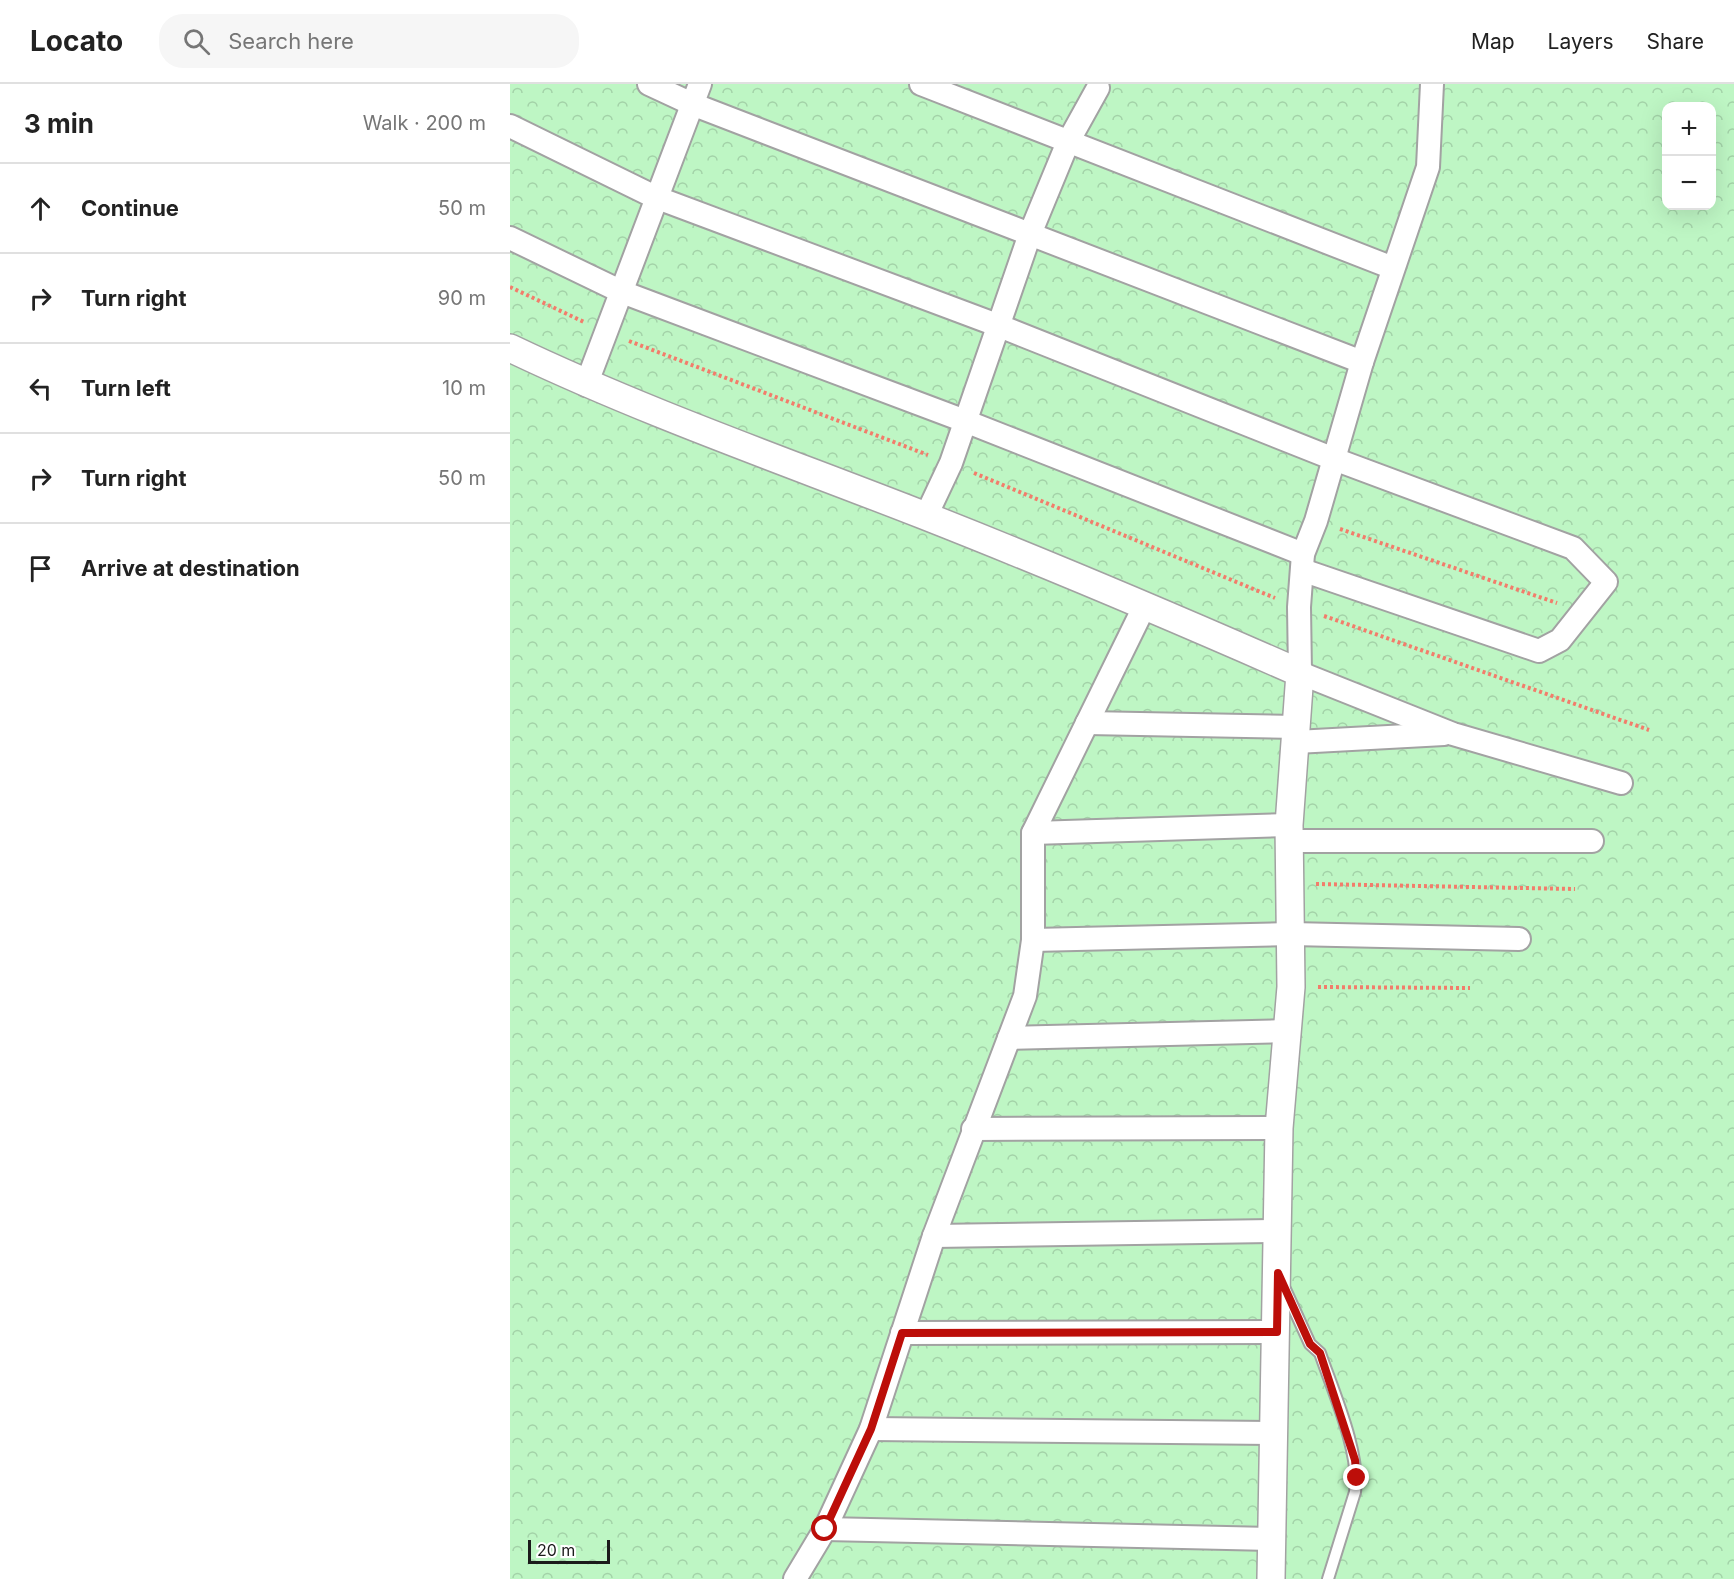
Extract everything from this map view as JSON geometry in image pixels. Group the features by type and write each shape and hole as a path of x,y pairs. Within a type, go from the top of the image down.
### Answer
{"street":[{"path":"649,84 696,94 1030,234 1362,362"},
{"path":"921,84 1393,268"},
{"path":"1267,1577 1271,1539 1275,1433 1279,1128 1291,987 1289,833 1300,673 1299,607 1303,562 1362,362 1428,167 1432,84"},
{"path":"926,516 951,463 1030,234 1068,142 1098,88"},
{"path":"586,385 655,197 696,94"},
{"path":"510,126 655,197 997,325 1334,459 1573,548 1606,582 1560,640 1539,651 1303,562 965,422 622,292 510,238"},
{"path":"510,348 586,385 926,516 1145,605 1300,673 1453,734 1621,783"},
{"path":"795,1579 825,1529 871,1429 933,1236 1026,996 1033,940 1033,833 1145,605"},
{"path":"1087,723 1296,734 1453,734"},
{"path":"1033,833 1289,833 1592,840"},
{"path":"1033,940 1291,934 1519,939"},
{"path":"1009,1038 1288,1031"},
{"path":"973,1129 1279,1128"},
{"path":"933,1236 1278,1231"},
{"path":"902,1333 1277,1332"},
{"path":"871,1429 1275,1433"},
{"path":"825,1529 1271,1539"}],"lane":[{"path":"1278,1273 1310,1344 1320,1353 1355,1460 1357,1478 1355,1492 1328,1579"}],"path":[{"path":"510,287 607,333 951,463 1299,607 1649,730"},
{"path":"1316,521 1583,612"},
{"path":"1288,884 1575,889"},
{"path":"1291,987 1470,988"}],"green space":[{"path":"510,84 1734,84 1734,1579 510,1579"}],"route":[{"path":"825,1529 871,1429 902,1333 1277,1332 1278,1273 1310,1344 1320,1353 1355,1460 1357,1478"}]}
